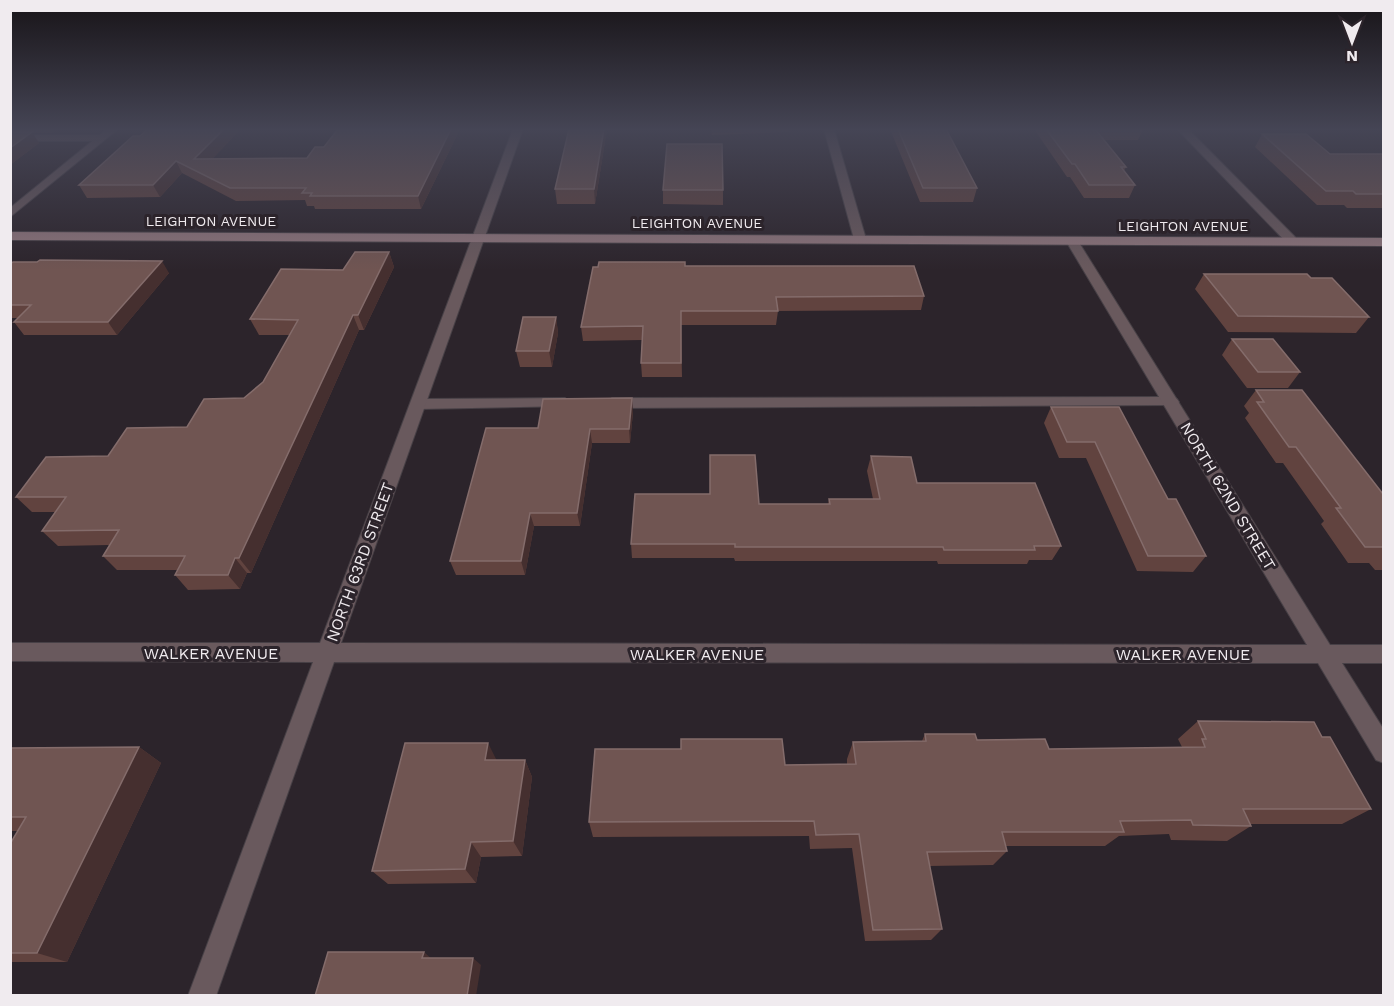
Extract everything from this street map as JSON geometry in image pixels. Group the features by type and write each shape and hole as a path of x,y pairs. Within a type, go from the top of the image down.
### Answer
{"street":[{"path":"10,214 56,176"},
{"name":"NORTH 63RD STREET","path":"202,996 501,176"},
{"path":"842,176 860,239"},
{"path":"1228,176 1293,242"},
{"name":"LEIGHTON AVENUE","path":"10,236 1383,242"},
{"name":"NORTH 62ND STREET","path":"1072,241 1383,752"},
{"name":"WALKER AVENUE","path":"10,652 1383,654"}],"lane":[{"path":"419,404 1172,402"}],"building":[{"path":"89,176 162,176 153,185 79,185"},
{"path":"206,176 428,176 418,196 310,196 312,193 302,193 306,188 230,188"},
{"path":"558,176 596,176 594,189 555,189"},
{"path":"664,176 723,176 723,190 663,190"},
{"path":"918,176 971,176 977,188 923,188"},
{"path":"1083,176 1128,176 1135,185 1089,185"},
{"path":"1309,176 1383,176 1383,194 1326,191"},
{"path":"355,252 389,252 358,315 353,315 239,558 235,558 228,575 175,575 185,556 103,556 119,530 42,531 66,497 16,497 46,457 108,456 127,428 187,427 204,399 244,398 263,382 298,320 250,319 281,269 343,270"},
{"path":"40,260 162,261 108,322 14,322 31,305 10,305 10,264"},
{"path":"599,262 685,262 685,266 914,266 924,296 776,297 778,311 681,311 681,363 641,363 643,326 581,327 593,267 598,267"},
{"path":"1204,274 1307,274 1311,278 1332,278 1369,317 1238,316"},
{"path":"523,317 556,317 549,351 516,351"},
{"path":"1232,339 1273,339 1300,372 1258,372"},
{"path":"1256,390 1302,390 1383,494 1383,547 1365,547 1336,508 1341,508 1296,447 1289,447 1257,402 1264,402"},
{"path":"632,398 629,429 590,429 577,513 530,513 521,561 450,561 486,428 538,428 543,399"},
{"path":"1051,407 1119,407 1168,499 1176,499 1206,556 1148,556 1095,442 1067,442"},
{"path":"710,455 755,455 759,504 830,504 829,499 880,499 871,456 911,457 917,483 1035,483 1061,546 1034,546 1035,550 944,550 943,547 735,547 735,544 631,544 635,494 710,494"},
{"path":"1198,721 1314,722 1322,737 1330,737 1371,809 1243,809 1251,826 1193,825 1191,820 1120,821 1124,832 1002,832 1007,851 927,852 942,929 873,930 859,834 816,835 814,821 589,822 595,749 681,749 681,739 782,739 785,765 856,764 853,742 926,741 925,734 975,734 977,740 1045,739 1049,749 1205,747 1202,739 1206,739"},
{"path":"405,743 488,743 485,760 525,760 513,841 471,842 465,869 372,871"},
{"path":"139,747 37,953 10,953 10,844 26,817 10,817 10,748"},
{"path":"328,952 424,952 422,958 473,958 467,996 315,996"}]}
